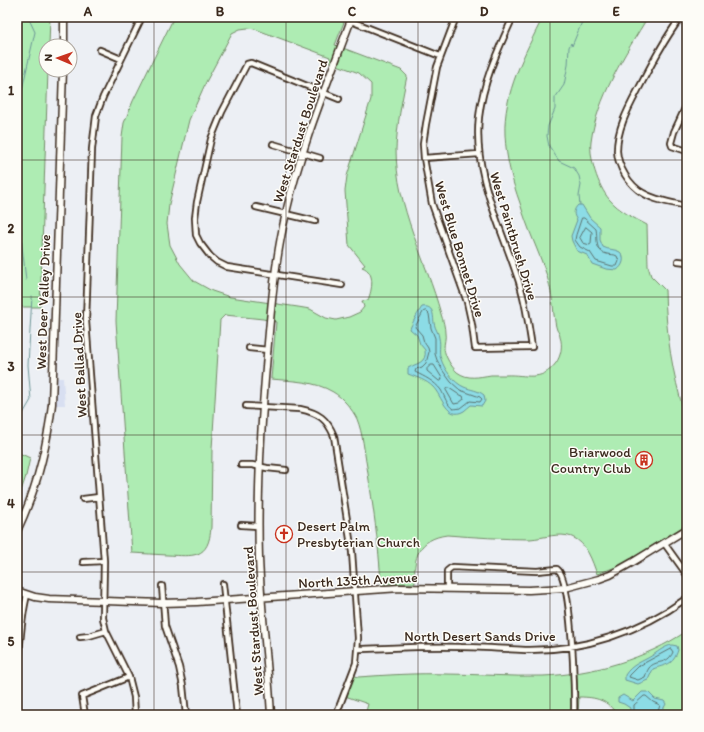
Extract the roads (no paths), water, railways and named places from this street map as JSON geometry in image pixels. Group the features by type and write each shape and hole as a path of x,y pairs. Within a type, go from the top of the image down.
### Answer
{"street":[{"path":"64,17 64,38"},
{"name":"West Ballad Drive","path":"135,715 134,698 129,677 106,631 103,618 104,561 86,321 92,149 96,116 103,97 142,17"},
{"name":"West Blue Bonnet Drive","path":"456,17 440,56 434,80 423,144 432,204 467,302 476,348"},
{"name":"West Paintbrush Drive","path":"476,348 532,347 523,294 490,202 479,154 479,118 485,83 513,17"},
{"path":"681,17 656,54 628,109 618,138 617,152 621,169 632,184 643,193 658,200 687,206"},
{"path":"352,19 440,56"},
{"name":"West Stardust Boulevard","path":"271,715 258,526 259,466 275,274 285,215 303,153 324,92 352,19"},
{"path":"100,50 121,59"},
{"path":"339,99 249,63 246,65 229,97 211,139 197,202 195,218 196,235 200,243 210,256 217,262 227,267 342,285"},
{"name":"West Deer Valley Drive","path":"17,531 36,482 52,404 63,78"},
{"path":"687,104 674,132 671,143 672,146 687,151"},
{"path":"273,144 320,158"},
{"path":"424,158 479,154"},
{"path":"256,207 315,221"},
{"path":"678,261 687,262"},
{"path":"249,348 268,350"},
{"path":"246,406 300,409 309,411 317,414 330,427 334,436 352,552 358,650 356,663 336,715"},
{"path":"241,465 286,470"},
{"path":"83,499 99,497"},
{"name":"West Stardust Boulevard","path":"241,526 258,526"},
{"name":"North 135th Avenue","path":"17,591 27,595 49,599 162,603 262,598 400,588 529,590 565,588 594,581 610,575 687,529"},
{"path":"664,543 687,575"},
{"path":"84,562 104,561"},
{"path":"447,588 447,571 452,567 537,570 557,569 562,573 572,646 575,690 574,715"},
{"path":"223,584 237,715"},
{"path":"162,586 164,626 179,667 183,686 186,715"},
{"path":"17,679 21,649 22,621 27,595"},
{"name":"North Desert Sands Drive","path":"358,650 429,646 526,650 572,646 600,641 616,636 648,622 676,607 687,598"},
{"path":"80,636 89,636 106,631"},
{"path":"85,715 82,696 129,677"}],"water":[{"path":"578,205 582,205 590,218 600,227 600,240 603,247 618,251 622,254 623,262 617,270 606,269 592,264 587,255 577,251 571,236 577,220 574,212"},
{"path":"422,307 429,308 432,311 439,336 440,356 442,363 453,379 460,385 484,395 485,401 482,406 471,405 464,411 453,413 449,410 433,387 422,379 408,374 408,368 421,362 425,354 425,350 420,344 417,335 410,329"},
{"path":"672,645 677,646 678,650 674,659 668,664 653,669 648,680 638,684 625,680 625,675 634,666 664,648"},
{"path":"642,692 648,692 655,699 664,701 666,704 660,715 629,715 630,708 618,702 618,698 623,695 633,701"}],"waterway":[{"path":"17,112 35,32 28,17"},
{"path":"580,205 579,196 581,185 579,176 574,168 559,161 549,146 547,136 548,126 555,109 555,98 564,85 568,65 569,47 571,43 572,46 584,17"},
{"path":"17,181 26,280"},
{"path":"17,424 31,400 28,365 32,296"}],"place":[{"name":"Briarwood Country Club","path":"644,460"},
{"name":"Desert Palm Presbyterian Church","path":"284,534"}]}
